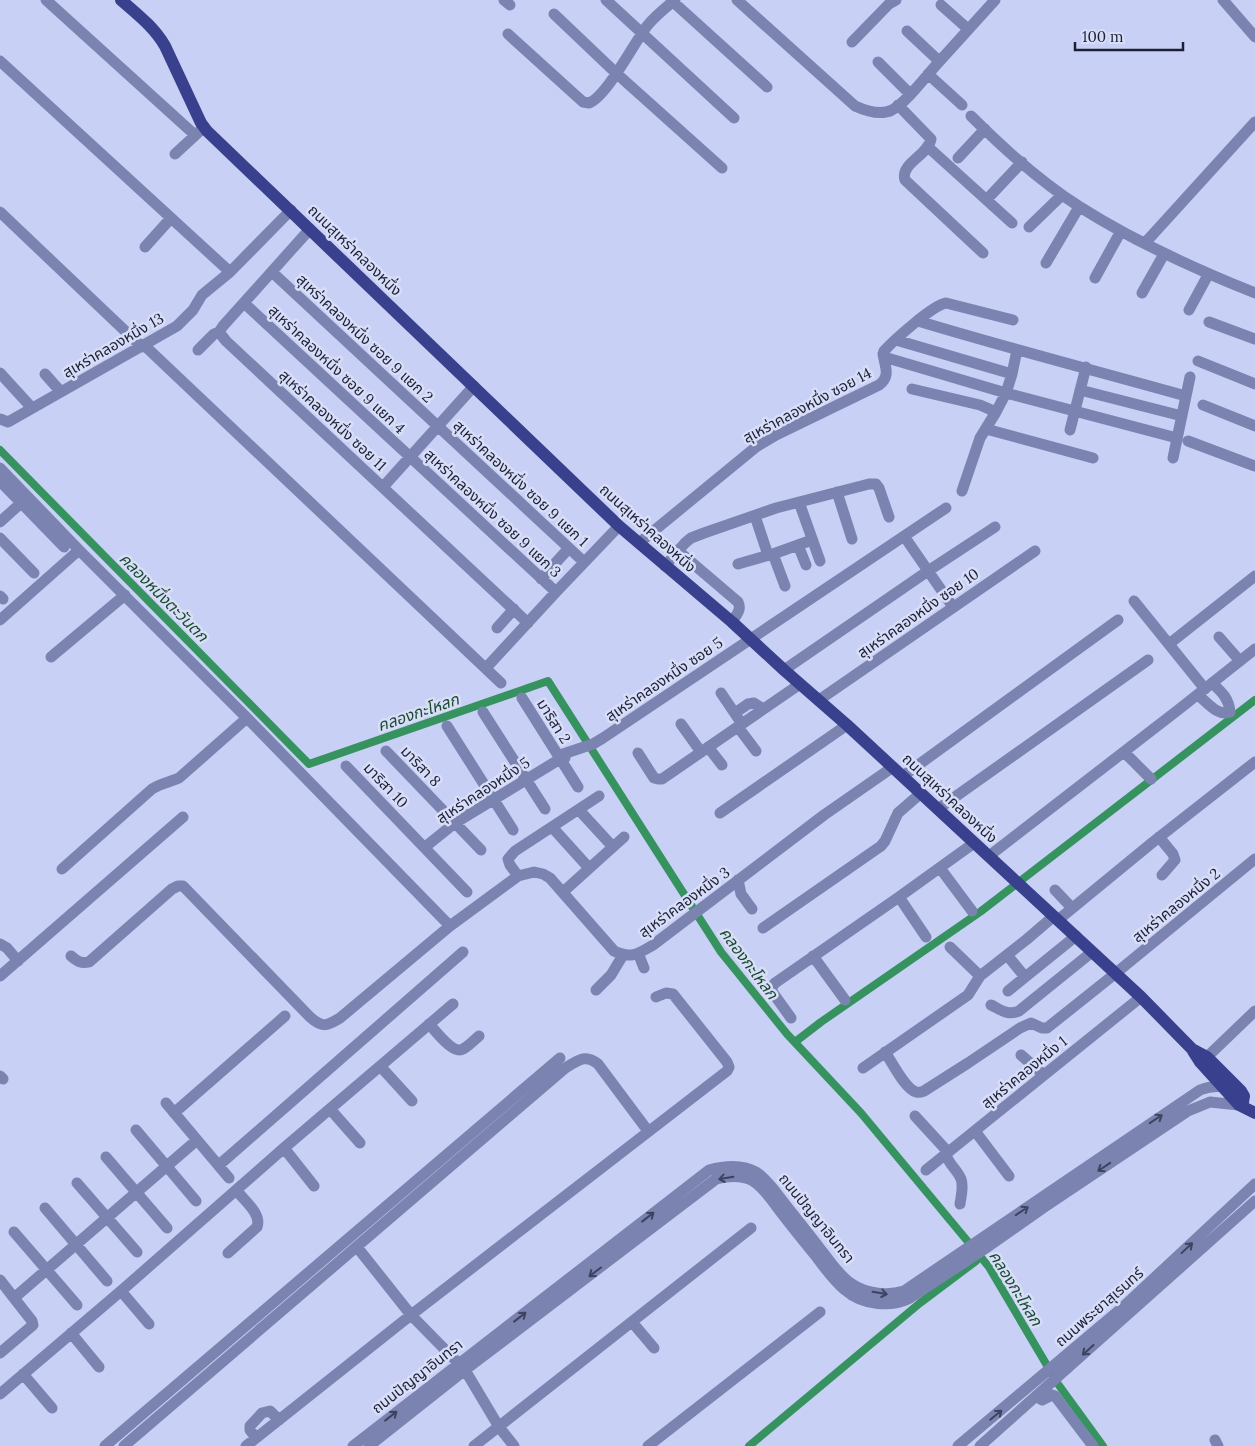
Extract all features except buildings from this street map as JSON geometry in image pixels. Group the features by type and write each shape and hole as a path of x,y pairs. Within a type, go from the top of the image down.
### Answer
{"main road":[{"name":"ถนนสุเหร่าคลองหนึ่ง","path":"121,0 154,29 165,46 192,104 199,131 291,210 620,526 732,622 847,725 1116,973 1203,1060 1247,1095"},
{"name":"ถนนสุเหร่าคลองหนึ่ง","path":"1203,1060 1239,1105"},
{"path":"1239,1105 1243,1102 1244,1096 1247,1095"},
{"name":"ถนนปัญญาอินทรา","path":"1239,1105 1255,1113"}],"street":[{"path":"46,0 176,118 199,131 175,154"},
{"path":"606,0 734,118"},
{"path":"737,0 855,106 865,111 883,113 891,111 910,94 995,0"},
{"path":"508,34 583,102 593,102 616,73 649,24 673,1 767,87"},
{"path":"852,42 890,1"},
{"path":"1228,2 1255,37"},
{"path":"941,5 968,30"},
{"path":"554,14 616,73 722,168"},
{"path":"907,31 940,61"},
{"path":"0,62 230,272"},
{"path":"878,62 910,94"},
{"path":"928,74 962,105"},
{"path":"176,118 192,104"},
{"path":"898,105 929,136 930,140 928,147 905,170 903,175 905,180 983,253"},
{"path":"972,116 1022,162 1079,207 1164,254 1208,275 1255,293"},
{"path":"1145,244 1255,122"},
{"path":"958,158 985,129"},
{"path":"928,147 1012,224"},
{"path":"991,195 1022,162"},
{"path":"1029,227 1062,195"},
{"path":"1046,262 1079,207"},
{"name":"สุเหร่าคลองหนึ่ง 13","path":"0,419 8,422 177,326 192,310 202,295 230,272 291,210"},
{"path":"0,212 501,683"},
{"path":"145,247 171,218"},
{"path":"198,350 214,334 219,332 310,230"},
{"path":"1094,278 1121,231"},
{"path":"1142,293 1164,254"},
{"name":"สุเหร่าคลองหนึ่ง ซอย 9 แยก 2","path":"272,272 438,426"},
{"path":"1189,310 1208,275"},
{"name":"สุเหร่าคลองหนึ่ง ซอย 9 แยก 4","path":"244,303 410,456"},
{"name":"สุเหร่าคลองหนึ่ง ซอย 14","path":"639,543 756,447 776,435 879,385 884,381 887,374 884,351 936,307 946,303 1013,320"},
{"path":"918,321 1186,396"},
{"path":"1209,322 1255,339"},
{"name":"สุเหร่าคลองหนึ่ง ซอย 11","path":"219,332 232,347 528,623"},
{"path":"896,340 1012,374"},
{"path":"962,491 980,438 1006,393 1017,350"},
{"path":"884,357 1006,393 1183,440 1255,466"},
{"path":"1198,361 1255,384"},
{"path":"1070,430 1086,368"},
{"path":"0,373 32,408"},
{"path":"45,374 61,392"},
{"path":"1173,458 1183,440 1182,416 1190,377"},
{"path":"383,487 474,386"},
{"path":"912,389 980,405 996,412"},
{"path":"1080,390 1182,416"},
{"path":"1203,405 1255,426"},
{"name":"สุเหร่าคลองหนึ่ง ซอย 9 แยก 1","path":"438,426 584,562"},
{"path":"986,429 1093,458"},
{"name":"สุเหร่าคลองหนึ่ง ซอย 9 แยก 3","path":"410,456 556,592"},
{"path":"0,468 450,926"},
{"path":"0,481 64,547"},
{"path":"665,566 677,550 691,538 754,516 837,492 876,484 889,517"},
{"path":"837,492 852,539"},
{"path":"799,502 820,561"},
{"path":"0,522 21,504"},
{"name":"สุเหร่าคลองหนึ่ง ซอย 5","path":"593,744 946,508"},
{"path":"754,516 785,586"},
{"path":"486,668 620,526"},
{"path":"784,670 995,527"},
{"path":"904,536 953,607"},
{"path":"0,538 34,573"},
{"path":"738,564 812,540"},
{"path":"798,545 806,565"},
{"path":"541,578 569,548"},
{"path":"0,620 79,550"},
{"path":"677,550 738,602 740,610 732,622"},
{"name":"สุเหร่าคลองหนึ่ง ซอย 10","path":"818,700 1034,551"},
{"path":"556,562 572,575"},
{"path":"1169,644 1255,576"},
{"path":"52,657 125,595"},
{"path":"1134,601 1205,689"},
{"path":"497,628 514,609"},
{"path":"903,776 1118,620"},
{"path":"1219,637 1240,661"},
{"path":"989,856 1255,649"},
{"path":"938,809 1148,660"},
{"path":"638,753 654,778 662,779 800,684"},
{"path":"721,693 756,750"},
{"name":"มาริสา 2","path":"522,698 578,787"},
{"path":"735,713 748,704 754,703 763,709"},
{"path":"483,712 545,809"},
{"path":"62,869 152,789 179,778 247,718"},
{"path":"681,724 704,750 722,765"},
{"path":"720,813 847,725"},
{"path":"447,726 513,830"},
{"name":"สุเหร่าคลองหนึ่ง 5","path":"425,847 455,823 560,759 563,754 593,744"},
{"name":"มาริสา 8","path":"386,751 481,850"},
{"path":"1124,752 1152,779"},
{"path":"862,1068 968,995 980,976 1072,908 1255,762"},
{"name":"มาริสา 10","path":"346,766 467,892"},
{"name":"สุเหร่าคลองหนึ่ง 3","path":"623,955 631,956 653,945 824,815 893,767"},
{"path":"763,928 881,846 898,813 921,793"},
{"path":"518,876 508,860 515,851 599,796"},
{"path":"579,810 613,847"},
{"path":"0,976 183,817"},
{"path":"552,827 589,868"},
{"path":"563,892 624,837"},
{"path":"1159,837 1175,857 1171,866 1162,875"},
{"path":"791,1018 773,993 771,988 775,982 974,843"},
{"name":"สุเหร่าคลองหนึ่ง 2","path":"885,1052 910,1089 919,1092 924,1091 1020,1028 1031,1023 1047,1028 1255,859"},
{"path":"940,868 972,911"},
{"path":"71,956 79,962 88,962 172,889 183,886 310,1017 318,1024 328,1025 340,1018 450,926 518,876 534,872 550,878 614,951 623,955 611,975 596,990"},
{"path":"738,880 741,894 752,909"},
{"path":"1055,890 1072,908"},
{"path":"899,897 926,937"},
{"path":"1008,991 1076,936"},
{"path":"0,944 18,961"},
{"path":"950,947 980,976"},
{"path":"219,1165 463,952"},
{"path":"991,1005 1010,1014 1019,1011 1092,952"},
{"path":"638,953 644,968"},
{"path":"1007,955 1025,977"},
{"path":"813,956 844,1000"},
{"path":"246,1446 411,1315 727,1071 729,1067 727,1062 673,994 666,993 656,997"},
{"name":"สุเหร่าคลองหนึ่ง 1","path":"926,1170 1141,997"},
{"path":"0,1394 453,1004"},
{"path":"1200,1090 1204,1073 1203,1060 1255,1011"},
{"path":"174,1114 285,1016"},
{"path":"429,1024 457,1051 463,1050 479,1036"},
{"path":"1021,1055 1044,1075"},
{"path":"106,1446 560,1058"},
{"path":"124,1446 564,1069 585,1058 592,1059 598,1064 648,1131"},
{"path":"380,1066 412,1101"},
{"name":"ถนนปัญญาอินทรา","path":"984,1243 1200,1090 1210,1086 1222,1086 1247,1095"},
{"name":"ถนนปัญญาอินทรา","path":"369,1446 462,1367 709,1170 722,1166 736,1166 756,1172 766,1180 833,1265 850,1283 859,1288 896,1294 1043,1208 1188,1111 1210,1102 1239,1105"},
{"path":"166,1103 229,1178"},
{"path":"330,1110 360,1143"},
{"path":"915,1116 947,1153 948,1162 961,1179 960,1204"},
{"path":"136,1130 196,1201"},
{"path":"975,1131 1010,1176"},
{"path":"14,1298 198,1140"},
{"path":"284,1148 314,1186"},
{"path":"106,1158 167,1228"},
{"path":"77,1183 137,1252"},
{"name":"ถนนพระยาสุเรนทร์","path":"980,1446 1036,1396 1063,1365 1255,1184"},
{"path":"228,1253 257,1227 258,1223 258,1218 254,1211 236,1190"},
{"name":"ถนนพระยาสุเรนทร์","path":"958,1446 1013,1401 1037,1378 1063,1365 1253,1206"},
{"path":"44,1208 107,1281"},
{"path":"474,1446 751,1228"},
{"path":"358,1230 358,1246 411,1315 462,1367 499,1427 514,1446"},
{"path":"14,1232 78,1305"},
{"path":"343,1243 358,1246"},
{"path":"0,1280 33,1324 0,1353"},
{"path":"121,1291 149,1324"},
{"path":"648,1446 820,1312"},
{"path":"632,1322 654,1348"},
{"path":"71,1333 99,1367"},
{"name":"ถนนปัญญาอินทรา","path":"353,1446 462,1367"},
{"path":"23,1374 52,1408"},
{"path":"1036,1396 1042,1400 1052,1395 1055,1396 1093,1446"},
{"path":"256,1438 250,1430 250,1426 262,1413 270,1411 280,1420"}],"waterway":[{"name":"คลองกะโหลก","path":"0,450 309,764 548,681 721,952 787,1034 861,1113 989,1267 1058,1384 1103,1446"},
{"path":"795,1042 980,912 1255,700"},
{"path":"749,1446 920,1303 976,1261"}],"water label":[{"name":"คลองหนึ่งตะวันตก","path":"164,597"}]}
